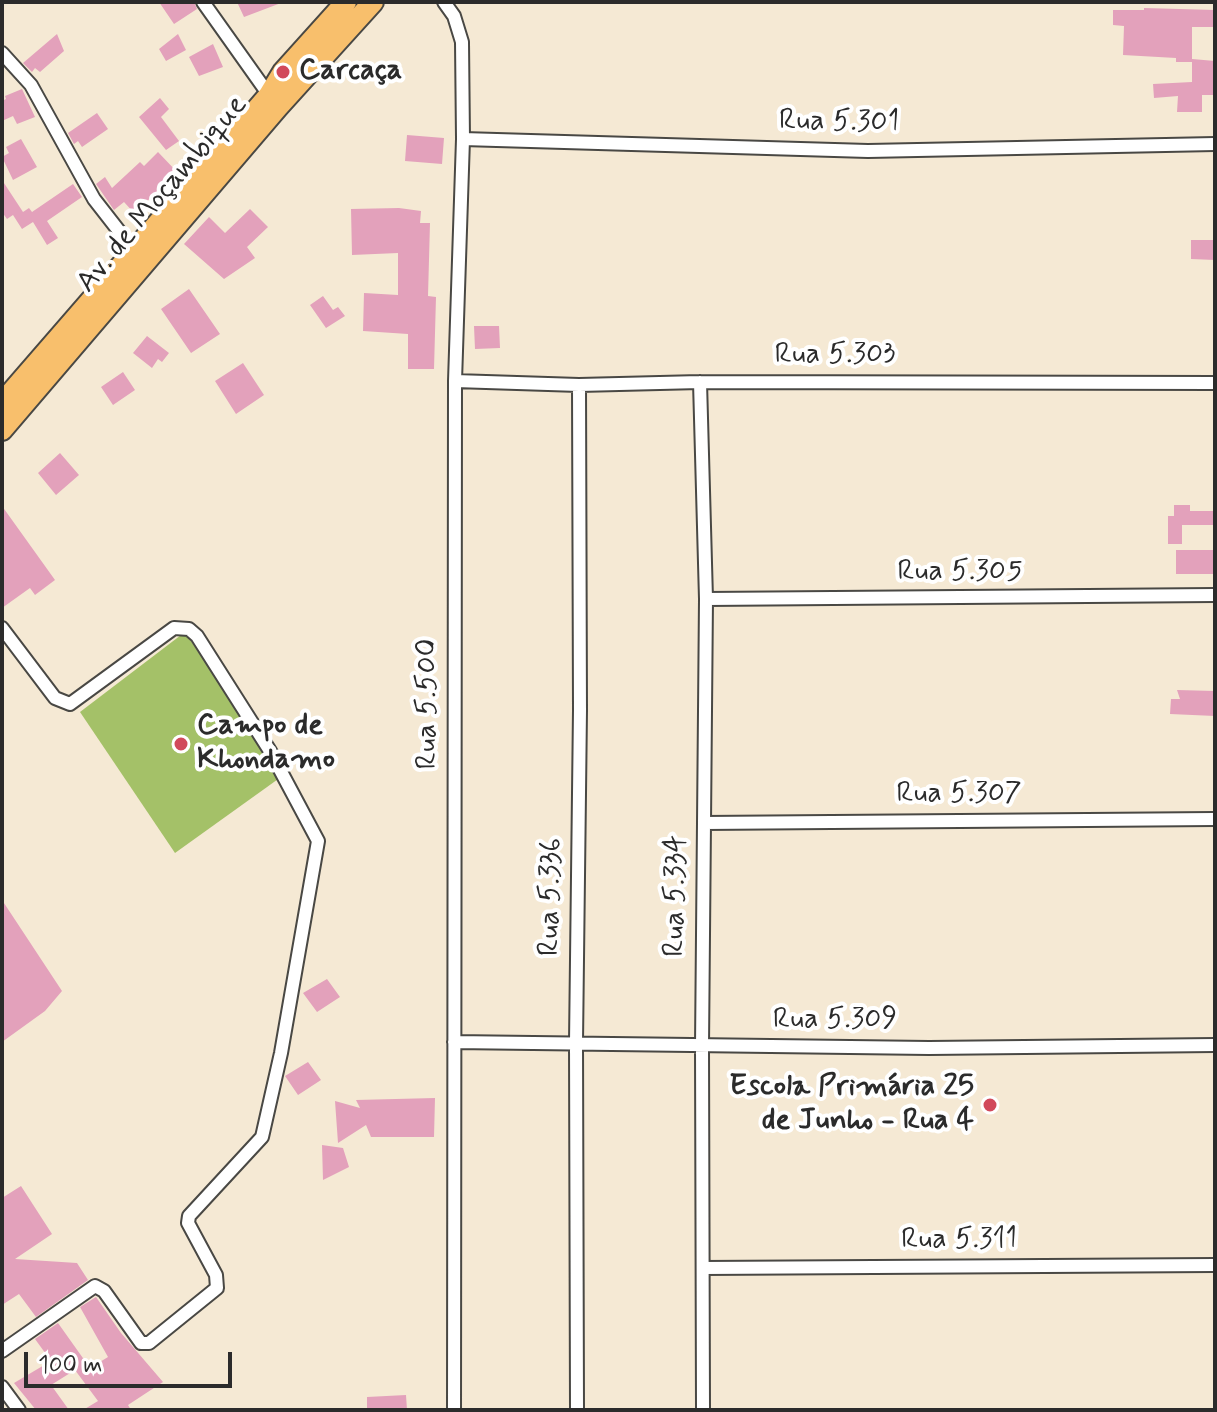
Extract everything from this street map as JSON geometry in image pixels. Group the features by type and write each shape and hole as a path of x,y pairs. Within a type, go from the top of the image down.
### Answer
{"highway":[{"name":"Av. de Moçambique","path":"2,403 346,2"},
{"name":"Av. de Moçambique","path":"2,430 278,107 373,2"}],"street":[{"path":"203,2 269,95"},
{"name":"Rua 5.500","path":"444,2 454,16 462,42 463,139 455,381 454,1410"},
{"path":"2,53 31,85 94,199 133,249"},
{"name":"Rua 5.301","path":"463,139 868,151 1215,144"},
{"name":"Rua 5.303","path":"455,381 579,385 700,382 1215,383"},
{"name":"Rua 5.334","path":"700,382 706,599 703,1410"},
{"name":"Rua 5.336","path":"577,1410 579,385"},
{"name":"Rua 5.305","path":"706,599 1215,595"},
{"path":"2,628 55,698 70,704 174,628 189,629 197,636 270,751 318,841 281,1053 262,1137 189,1216 188,1223 216,1275 217,1288 149,1343 141,1343 104,1291 95,1286 2,1351"},
{"name":"Rua 5.307","path":"704,823 1215,819"},
{"name":"Rua 5.309","path":"454,1042 929,1048 1215,1045"},
{"name":"Rua 5.311","path":"703,1268 1215,1265"},
{"path":"2,1387 19,1410"}],"green space":[{"name":"Campo de Khondamo","path":"185,632 281,777 175,853 80,712"}],"building":[{"path":"159,2 194,2 197,9 174,24"},
{"path":"237,2 281,2 281,3 244,17"},
{"path":"1113,10 1215,10 1215,27 1192,27 1192,62 1123,55 1124,26 1113,25"},
{"path":"57,34 64,51 40,72 35,68 32,72 23,63"},
{"path":"178,34 186,50 166,61 159,49"},
{"path":"213,44 223,67 199,76 189,57"},
{"path":"1192,59 1215,61 1215,95 1202,95 1202,112 1177,112 1178,96 1154,98 1153,84 1192,82"},
{"path":"22,89 35,117 17,124 13,116 2,121 5,96"},
{"path":"160,98 169,109 161,117 179,141 166,150 139,117"},
{"path":"97,113 108,129 82,147 78,141 74,144 68,133"},
{"path":"407,135 444,138 442,164 405,161"},
{"path":"21,139 37,167 13,180 2,157 9,153 6,147"},
{"path":"158,152 178,173 134,213 124,202 114,210 96,184 105,177 112,188 140,162 144,166"},
{"path":"2,180 23,212 29,208 32,212 73,184 82,197 47,221 58,238 47,245 33,222 22,229 13,215 7,219 2,212"},
{"path":"250,209 268,227 247,247 255,258 224,279 184,244 209,217 225,233"},
{"path":"351,209 421,211 420,223 430,223 428,296 436,297 434,369 408,369 408,334 363,331 364,293 398,295 398,253 352,255"},
{"path":"1191,240 1215,240 1215,260 1191,259"},
{"path":"189,289 220,334 191,353 161,309"},
{"path":"323,296 333,310 338,307 345,316 326,328 310,305"},
{"path":"474,326 499,326 500,348 475,349"},
{"path":"147,336 169,353 162,362 158,359 152,368 133,353"},
{"path":"243,363 264,395 236,414 215,381"},
{"path":"123,372 135,390 113,405 101,387"},
{"path":"60,453 79,475 56,495 38,473"},
{"path":"1174,505 1190,505 1190,511 1215,511 1215,525 1182,525 1182,544 1168,544 1168,516 1174,516"},
{"path":"2,506 55,580 35,595 30,588 2,608"},
{"path":"1176,550 1215,550 1215,574 1176,574"},
{"path":"1177,690 1215,691 1215,716 1170,714 1171,699 1180,699"},
{"path":"2,900 62,991 45,1011 2,1042"},
{"path":"327,979 340,997 317,1012 303,993"},
{"path":"308,1062 321,1080 298,1095 285,1076"},
{"path":"435,1098 434,1137 371,1137 366,1125 338,1143 335,1101 360,1108 356,1100"},
{"path":"322,1145 343,1148 349,1167 323,1180"},
{"path":"21,1186 52,1234 15,1259 77,1263 88,1280 36,1317 19,1294 2,1305 2,1198"},
{"path":"96,1297 121,1333 163,1382 128,1405 131,1410 83,1410 98,1401 75,1370 51,1385 69,1410 36,1410 14,1383 51,1361 35,1339 58,1323 90,1368 108,1357 80,1307"},
{"path":"406,1395 407,1410 367,1410 367,1397"}],"place":[{"name":"Carcaça","path":"283,72"},
{"name":"Campo de Khondamo","path":"181,744"},
{"name":"Escola Primária 25 de Junho - Rua 4","path":"990,1105"}]}
